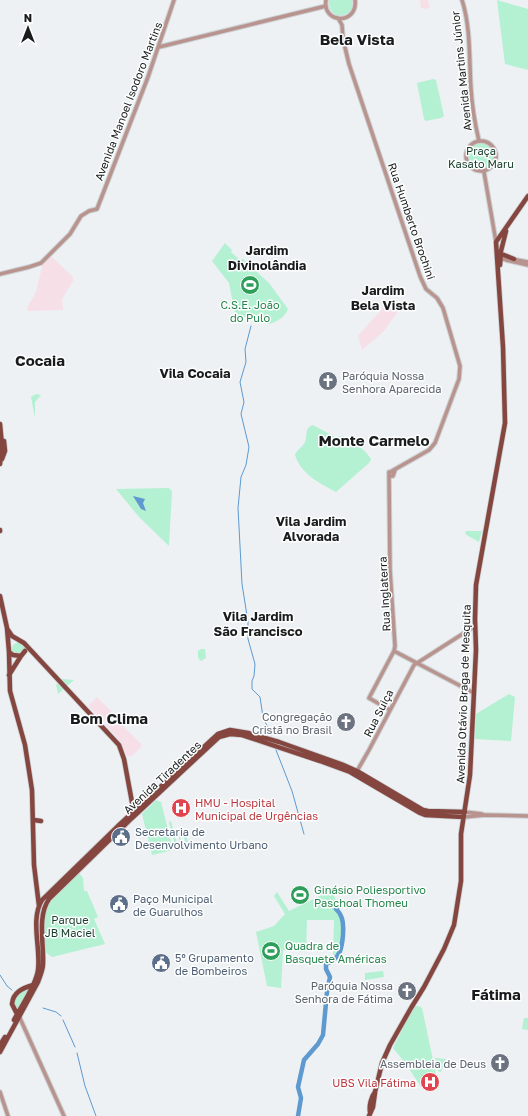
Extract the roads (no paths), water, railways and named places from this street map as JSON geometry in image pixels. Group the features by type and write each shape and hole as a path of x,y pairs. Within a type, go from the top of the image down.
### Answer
{"main road":[{"path":"500,254 496,242 508,227 528,196"},
{"path":"499,262 508,227"},
{"name":"Avenida Otávio Braga de Mesquita","path":"369,1114 373,1107 382,1063 390,1045 424,987 454,928 461,881 461,839 470,775 476,650 476,585 505,423 499,262 496,242"},
{"path":"500,254 514,259"},
{"path":"0,424 1,433 6,448 0,462"},
{"path":"0,596 9,645 10,691 24,740 34,802 35,883 42,924"},
{"path":"7,628 12,636 20,640 31,651 119,745 136,812"},
{"path":"9,645 20,640"},
{"path":"10,675 25,651 25,645"},
{"path":"25,651 31,651"},
{"path":"9,652 13,655 21,656"},
{"name":"Avenida Tiradentes","path":"0,1045 38,982 42,970 42,924 44,908 49,899 213,737 228,730 242,731 268,738 357,772 423,810 464,814"},
{"name":"Avenida Tiradentes","path":"0,1053 37,974 36,916 42,900 136,812 216,740 223,736 238,734 249,736 350,772 425,815 464,814"},
{"path":"357,782 364,780"},
{"path":"34,820 41,821"},
{"path":"35,883 34,892 36,916"},
{"path":"18,1015 12,1004 13,998 20,990 33,985"}],"street":[{"name":"Avenida Manoel Isodoro Martins","path":"0,274 41,263 70,234 81,216 89,211 97,209 159,47 174,0"},
{"path":"159,47 326,6 326,0"},
{"name":"Avenida Martins Júnior","path":"462,0 470,56 471,90 478,141"},
{"name":"Rua Humberto Brochini","path":"342,26 345,18 354,11 357,1"},
{"name":"Rua Humberto Brochini","path":"326,6 330,14 338,18 342,26 343,39 349,64 414,258 426,288 437,298 443,308 460,366 459,379 432,447 392,473"},
{"path":"338,18 345,18"},
{"path":"162,38 163,42 167,45"},
{"path":"478,141 485,141 490,144 496,153 494,166 484,172 472,168 466,159 468,148 478,141"},
{"path":"484,172 496,242"},
{"path":"499,262 507,258 528,262"},
{"path":"499,262 506,260 528,265"},
{"name":"Rua Inglaterra","path":"390,710 369,698 394,651 395,642 390,570 390,482 392,473"},
{"path":"416,662 475,626"},
{"path":"394,651 474,693"},
{"name":"Rua Suiça","path":"357,772 416,662"},
{"path":"464,814 528,816"},
{"path":"18,1015 64,1116"},
{"path":"0,1092 8,1116"}],"water":[{"path":"133,496 145,499 143,503 146,511 141,509"}],"waterway":[{"path":"251,326 245,349 246,362 240,382 244,402 241,414 249,447 246,465 241,477 238,508 242,584 248,622 248,639 255,664 252,689 260,697 263,717 271,735"},
{"path":"276,750 292,791 304,834"},
{"path":"298,1116 301,1098 298,1087 304,1060 318,1044 323,1035 330,977 326,969 326,964 331,962 337,956 342,944 343,921 336,909 340,905"},
{"path":"0,975 7,986 12,990"},
{"path":"43,1008 56,1012 61,1016"},
{"path":"63,1020 75,1047"},
{"path":"77,1053 85,1086 96,1116"}],"place":[{"name":"C.S.E. João do Pulo","path":"250,285"},
{"name":"Paróquia Nossa Senhora Aparecida","path":"328,381"},
{"name":"Congregação Cristã no Brasil","path":"346,722"},
{"name":"HMU - Hospital Municipal de Urgências","path":"181,808"},
{"name":"Secretaria de Desenvolvimento Urbano","path":"121,837"},
{"name":"Ginásio Poliesportivo Paschoal Thomeu","path":"300,895"},
{"name":"Paço Municipal de Guarulhos","path":"119,904"},
{"name":"Quadra de Basquete Américas","path":"271,951"},
{"name":"5º Grupamento de Bombeiros","path":"161,963"},
{"name":"Paróquia Nossa Senhora de Fátima","path":"407,991"},
{"name":"Assembleia de Deus","path":"500,1063"},
{"name":"UBS Vila Fátima","path":"430,1082"}],"district":[{"name":"Bela Vista","path":"357,39"},
{"name":"Jardim Divinolândia","path":"267,258"},
{"name":"Jardim Bela Vista","path":"383,298"},
{"name":"Cocaia","path":"40,360"},
{"name":"Vila Cocaia","path":"195,373"},
{"name":"Monte Carmelo","path":"374,440"},
{"name":"Vila Jardim Alvorada","path":"311,528"},
{"name":"Vila Jardim São Francisco","path":"258,624"},
{"name":"Bom Clima","path":"109,718"},
{"name":"Fátima","path":"496,994"}],"park label":[{"name":"Praça Kasato Maru","path":"481,156"},
{"name":"Parque JB Maciel","path":"70,925"}]}
